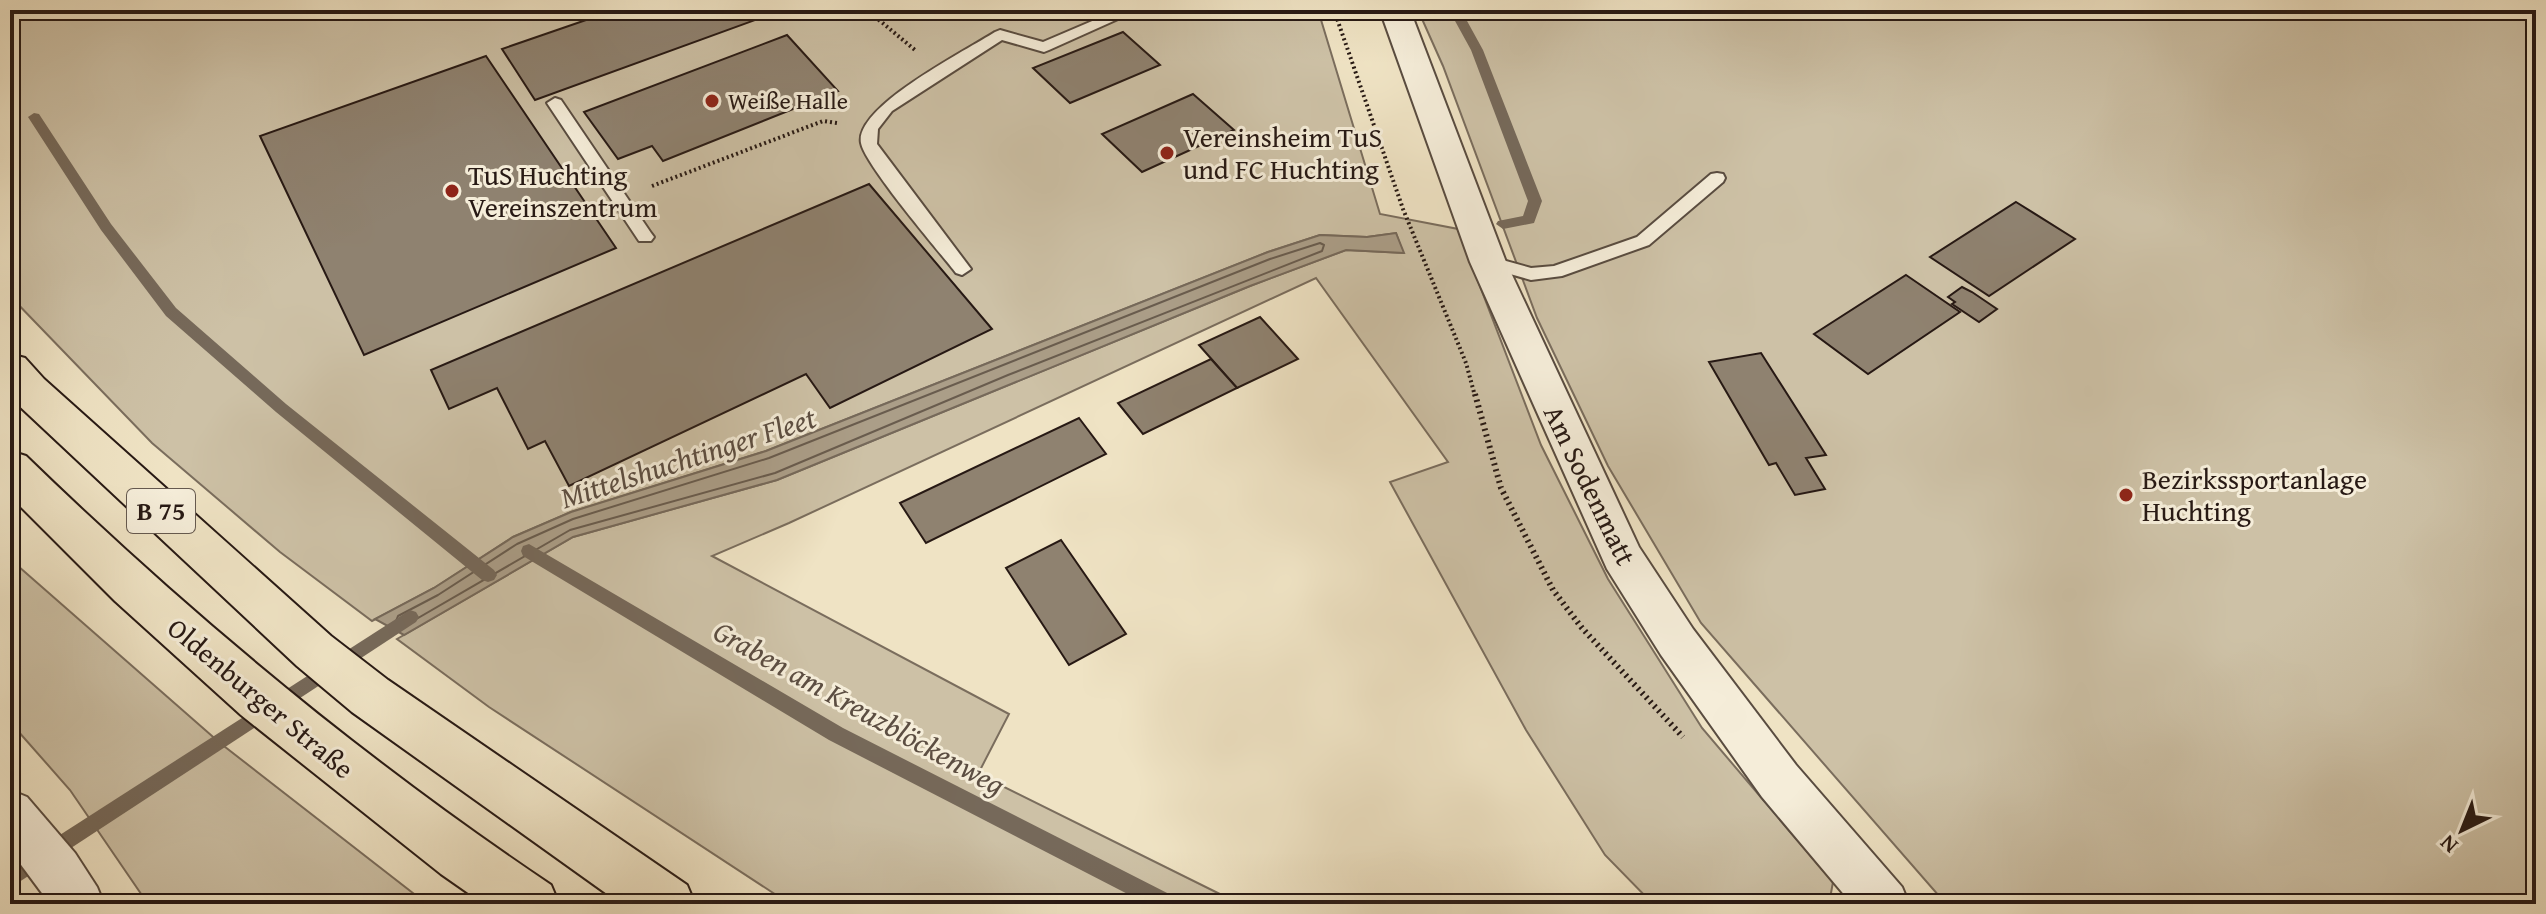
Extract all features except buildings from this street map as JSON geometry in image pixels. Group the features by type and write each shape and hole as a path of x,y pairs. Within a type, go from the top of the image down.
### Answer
{"highway":[{"name":"B 75","path":"10,369 29,390 314,651 370,696 667,904"},
{"name":"Oldenburger Straße","path":"10,468 99,558 250,694 432,838 531,904"}],"street":[{"name":"Am Sodenmatt","path":"1395,10 1488,262 1622,557 1677,642 1770,768 1884,904"},
{"path":"18,822 68,887"}],"lane":[{"path":"962,269 891,178 869,144 870,128 886,108 1000,35 1044,47 1131,10"},
{"path":"555,103 645,237"},
{"path":"1488,262 1531,274 1556,272 1643,241 1717,178"}],"path":[{"path":"867,10 941,72"},
{"path":"1334,10 1347,56 1421,251"},
{"path":"620,198 823,121 870,128"}],"shaded area":[{"path":"10,10 1318,10 1380,214 1458,229 1541,445 1608,579 1702,728 1833,882 1829,904 1653,904 1605,855 1526,730 1390,482 1448,462 1316,278 712,556 1009,714 978,774 1240,904 790,904 489,707 397,639 573,537 777,480 1250,286 1346,250 1403,253 1396,233 1367,237 1320,235 1268,252 766,451 571,512 513,537 434,588 372,621 280,552 152,443 10,296"},
{"name":"Bezirkssportanlage Huchting","path":"1418,10 2536,10 2536,904 1946,904 1701,623 1608,466 1537,318 1443,66"},
{"path":"10,559 220,743 427,904 148,904 70,790 10,722"}],"water":[{"path":"1396,233 1404,253 1346,250 1250,286 777,480 573,537 404,635 375,619 434,588 513,537 571,512 766,451 1268,252 1320,235 1367,237"}],"waterway":[{"name":"Mittelshuchtinger Fleet","path":"1455,10 1477,50 1535,201 1529,220 1503,224"},
{"path":"34,117 106,227 171,312 281,408 488,575"},
{"name":"Graben am Kreuzblöckenweg","path":"529,551 836,734 1168,904"},
{"name":"Mittelshuchtinger Fleet","path":"10,878 410,617"}],"place":[{"name":"Weiße Halle","path":"712,101"},
{"name":"Vereinsheim TuS und FC Huchting","path":"1167,153"},
{"name":"TuS Huchting Vereinszentrum","path":"452,191"},
{"name":"Bezirkssportanlage Huchting","path":"2126,495"}]}
